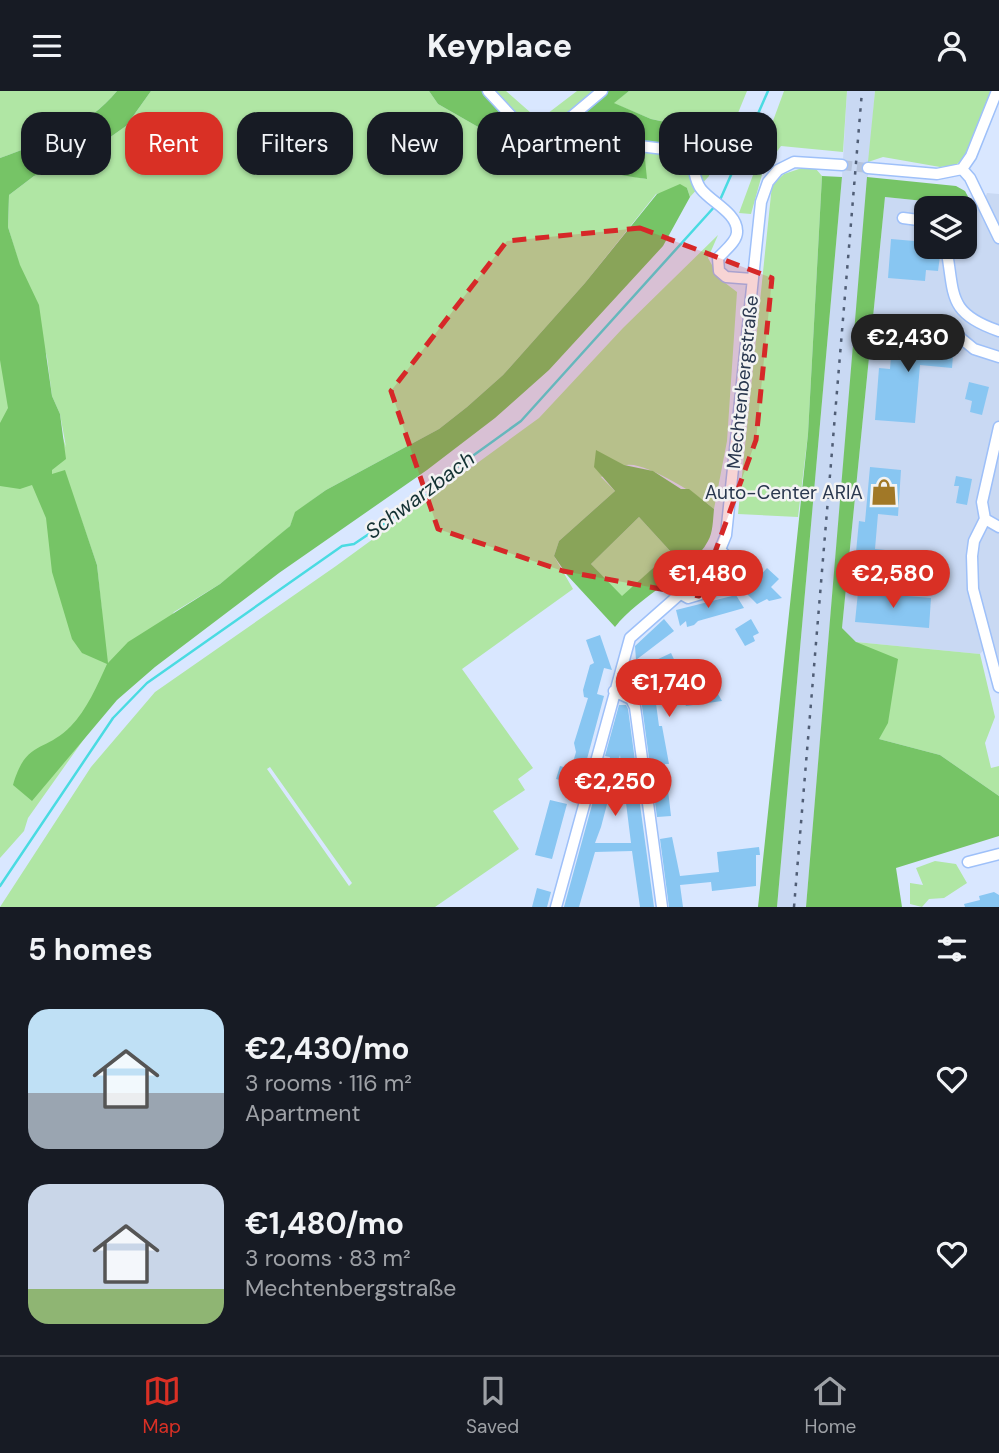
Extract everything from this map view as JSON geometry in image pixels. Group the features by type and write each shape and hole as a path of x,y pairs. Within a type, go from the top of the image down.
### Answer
{"street":[{"path":"488,91 508,112"},
{"path":"577,112 602,91"},
{"path":"867,168 937,174 962,169 971,156 997,91"},
{"path":"645,147 681,151 692,159 698,184 731,217 737,232 736,239 718,258 719,271 726,277 752,279"},
{"name":"Mechtenbergstraße","path":"556,907 630,638 704,574 721,551 729,517 761,202 768,182 778,170 794,162 842,166"},
{"path":"962,169 970,178 999,238"},
{"path":"903,218 914,219"},
{"path":"947,259 950,288 962,313 972,321 999,331"},
{"path":"930,331 957,335 974,349 999,357"},
{"path":"999,427 982,502 985,519 974,541 972,575 999,687"},
{"path":"985,519 999,527"},
{"path":"679,593 688,598 738,583 739,573 734,563 721,551"},
{"path":"614,691 631,699 635,707 662,907"},
{"path":"968,862 999,854"}],"highlighted area":[{"path":"640,228 772,278 756,440 699,596 563,571 438,529 391,391 507,241"}],"shaded area":[{"path":"847,91 875,91 806,907 777,907 842,177"},
{"path":"987,193 999,194 999,673 990,643 980,654 856,642 842,628 885,197 914,200 914,259 977,259 977,205 983,204"}],"green space":[{"path":"0,91 117,91 95,112 21,112 21,150 0,158"},
{"path":"117,91 151,91 136,112 125,112 125,127 111,137 111,112 95,112"},
{"path":"151,91 429,91 438,104 452,112 367,112 367,175 463,175 463,118 477,126 477,175 625,175 646,179 645,149 659,151 659,175 709,175 690,197 687,188 656,194 585,283 503,375 467,407 439,429 326,490 296,512 290,526 268,546 220,584 174,612 28,818 24,831 0,858 0,256 66,447 60,414 52,396 47,357 8,227 9,195 37,175 111,175 111,137 125,127 125,175 223,175 223,112 136,112","holes":["64,470 97,565 102,613"]},
{"path":"429,91 489,91 507,112 477,112 477,126 463,118 463,112 452,112 438,104"},
{"path":"496,91 506,91 530,112 514,112"},
{"path":"577,91 596,91 571,112 549,112"},
{"path":"606,91 629,91 614,103 635,112 583,112"},
{"path":"629,91 747,91 738,112 659,112 659,121 645,116 645,112 634,112 613,103"},
{"path":"784,91 847,91 843,152 781,146 777,152 776,112"},
{"path":"875,91 992,91 966,156 956,165 940,167 883,157 868,162"},
{"path":"645,116 659,121 659,151 645,149"},
{"path":"21,150 21,175 37,175 9,195 8,227 20,265 39,305 52,396 60,414 66,459 52,470 52,474 65,470 97,565 108,663 128,642 220,584 290,526 295,512 326,490 439,429 467,407 503,375 585,283 657,194 680,184 687,188 690,197 663,246 549,370 495,418 427,470 279,573 155,667 117,700 32,801 13,785 18,770 30,753 62,734 82,713 107,664 82,653 72,639 52,572 46,518 32,485 20,489 0,486 0,423 8,408 0,360 0,158"},
{"path":"645,159 647,179 623,175 645,175"},
{"path":"799,169 816,169 822,176 808,434 798,517 738,514 772,185 784,174"},
{"path":"753,175 762,175 751,214 739,213"},
{"path":"822,176 842,177 777,907 758,907 808,434"},
{"path":"867,177 956,186 968,196 914,196 914,200 885,197 842,628 856,642 898,659 888,723 879,739 940,755 999,796 999,836 896,868 902,907 806,907"},
{"path":"718,235 708,258 720,279 737,292 727,441 714,509 672,481 636,465 620,467 601,477 615,491 559,541 554,556 573,589 462,669 533,768 518,779 525,790 493,811 519,849 435,907 0,907 91,767 155,692 336,566 539,418 623,328","holes":["270,767 352,883 349,886 267,769"]},
{"path":"596,450 624,465 653,471 681,489 689,489 714,509 711,534 700,553 690,564 637,605 615,627 567,575 554,556 559,541 615,491 594,467","holes":["639,517 671,552 622,596 591,564"]},
{"path":"639,517 671,552 622,597 591,564"},
{"path":"856,642 980,654 995,717 985,743 991,768 999,766 999,796 940,755 879,739"},
{"path":"935,861 956,864 967,883 944,898 929,899 922,907 910,904 910,883 923,885 916,868"}],"building":[{"path":"891,239 914,241 914,259 940,259 938,271 926,270 925,281 888,278"},
{"path":"893,331 923,334 929,338 954,342 952,368 920,365 915,423 875,420 879,368 890,369"},
{"path":"969,382 989,387 982,415 970,412 972,401 965,399"},
{"path":"870,467 901,470 898,516 878,514 875,549 917,553 914,579 854,573 859,521 865,522"},
{"path":"956,476 972,479 967,505 956,503 959,486 954,486"},
{"path":"767,568 779,579 771,587 782,598 769,601 767,599 757,604 745,592"},
{"path":"858,592 931,598 929,628 855,622"},
{"path":"736,595 744,608 698,621 687,627 686,621 680,626 676,610"},
{"path":"664,619 674,631 636,660 635,646"},
{"path":"751,619 759,633 753,636 755,641 745,646 735,629"},
{"path":"600,635 612,670 604,668 597,694 604,696 577,796 565,792 568,782 556,779 560,766 571,769 576,752 574,743 588,698 584,697 583,690 590,665 594,663 586,640"},
{"path":"671,653 682,676 701,664 722,701 686,706 666,665 651,666 659,726 662,726 669,764 665,764 671,816 657,817 637,669"},
{"path":"619,705 626,705 635,761 629,760 634,790 638,790 654,907 640,907 632,851 595,852 579,907 564,907 598,783 604,779 610,757 605,756","holes":["620,755 631,843 595,843"]},
{"path":"550,800 567,804 552,859 535,855"},
{"path":"672,837 680,876 719,872 717,852 759,847 760,855 756,855 756,886 712,891 711,882 680,885 683,907 669,907 660,839"},
{"path":"537,888 551,892 547,907 532,907"},
{"path":"994,892 999,895 999,907 965,907 964,904 980,900 979,896"}],"waterway":[{"name":"Schwarzbach","path":"720,200 768,91"},
{"name":"Schwarzbach","path":"0,886 113,718 147,683 342,546 354,544 433,491 435,483 521,421 716,205"}],"tunnel":[{"path":"842,165 868,168"}],"railway":[{"path":"794,907 862,91"}],"place":[{"name":"Auto-Center ARIA","path":"884,492"}]}
